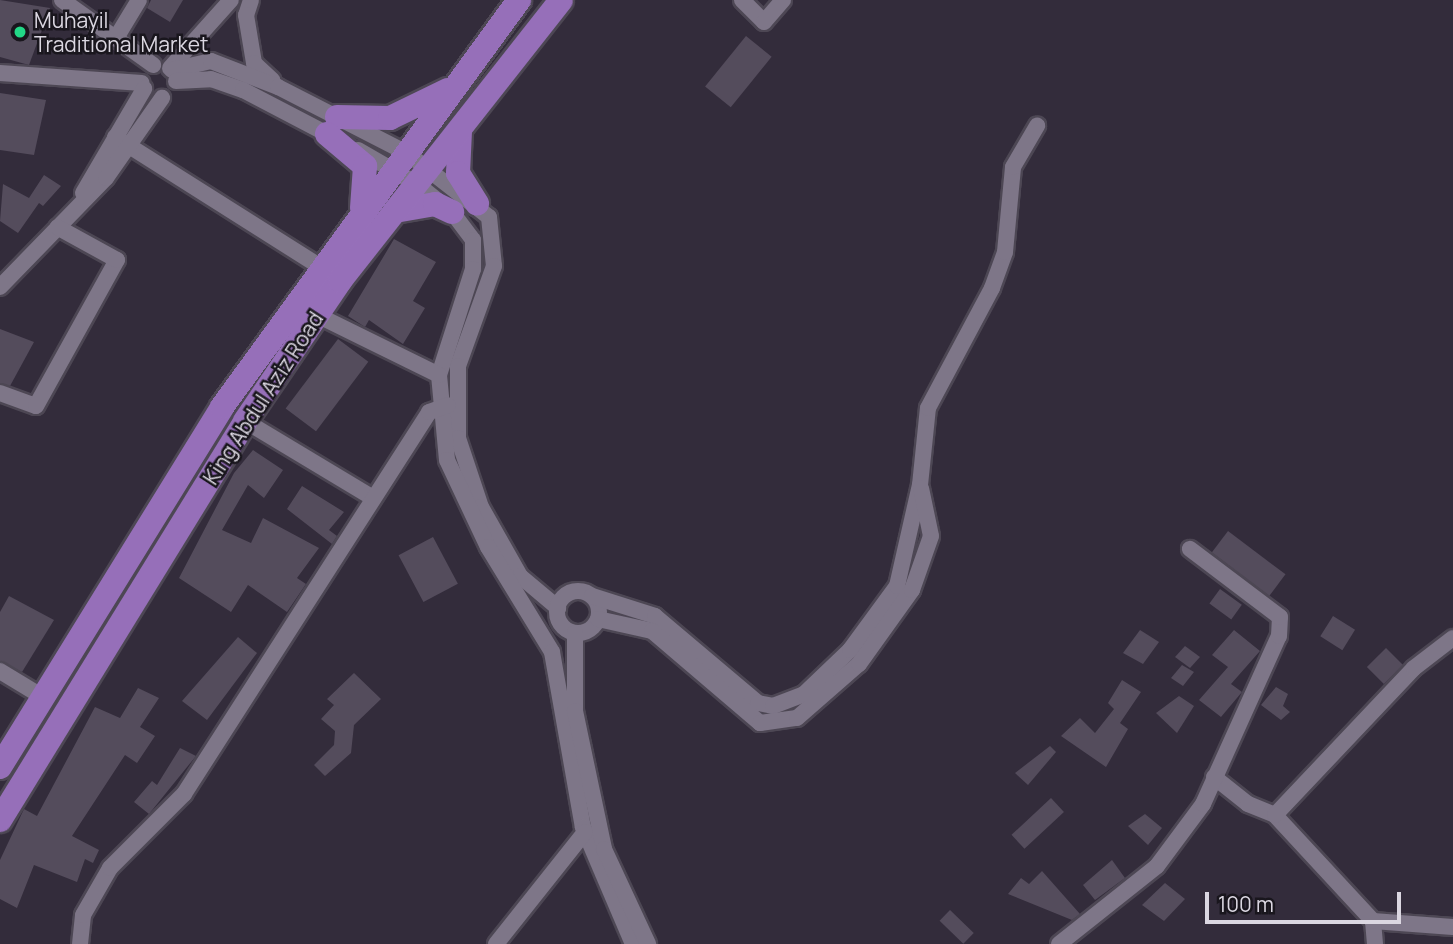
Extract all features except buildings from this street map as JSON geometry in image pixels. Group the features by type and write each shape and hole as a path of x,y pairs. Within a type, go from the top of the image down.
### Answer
{"main road":[{"name":"King Abdul Aziz Road","path":"0,767 222,407 321,267 519,0"},
{"name":"King Abdul Aziz Road","path":"0,820 245,421 317,315 561,0"},
{"path":"332,125 390,118 458,84"},
{"path":"332,125 365,166 368,187 360,216"},
{"path":"461,129 458,173 477,204"},
{"path":"395,211 435,204 452,212"}],"street":[{"path":"116,38 139,0"},
{"path":"0,287 76,207 122,141 162,98 172,73 232,0"},
{"path":"251,0 246,15 254,63 278,87 332,125"},
{"path":"742,0 764,22 783,0"},
{"path":"66,1 153,65 172,73 211,79 332,125 401,161 477,204 495,229 494,266 468,330 448,405 458,490 510,585 552,652 585,832 633,944"},
{"path":"172,73 211,61 278,87"},
{"path":"122,141 153,65"},
{"path":"0,73 143,86 162,98"},
{"path":"558,614 572,592 655,616 758,703 789,703 850,650 897,586 920,485 928,408 992,288 1005,252 1013,166 1037,126"},
{"path":"122,141 321,267"},
{"path":"424,176 452,212 476,254 439,375 465,471 481,507 520,576 575,633 575,711 604,849 648,944"},
{"path":"0,393 36,406 117,260 57,227"},
{"path":"317,315 439,375"},
{"path":"80,944 83,915 110,868 184,794 429,412 448,405"},
{"path":"245,421 373,498"},
{"path":"598,619 652,631 760,723 797,718 828,695 888,630 922,573 931,536 920,485"},
{"path":"1059,944 1081,938 1157,866 1203,804 1279,636 1280,617 1190,549"},
{"path":"510,585 558,614"},
{"path":"592,596 598,619"},
{"path":"575,633 587,631 598,619"},
{"path":"1275,815 1415,668 1453,638"},
{"path":"0,671 43,697"},
{"path":"1214,777 1248,804 1275,815 1373,921 1375,944"},
{"path":"496,944 585,832"},
{"path":"1373,921 1453,927"}],"place":[{"name":"Muhayil Traditional Market","path":"20,32"}]}
